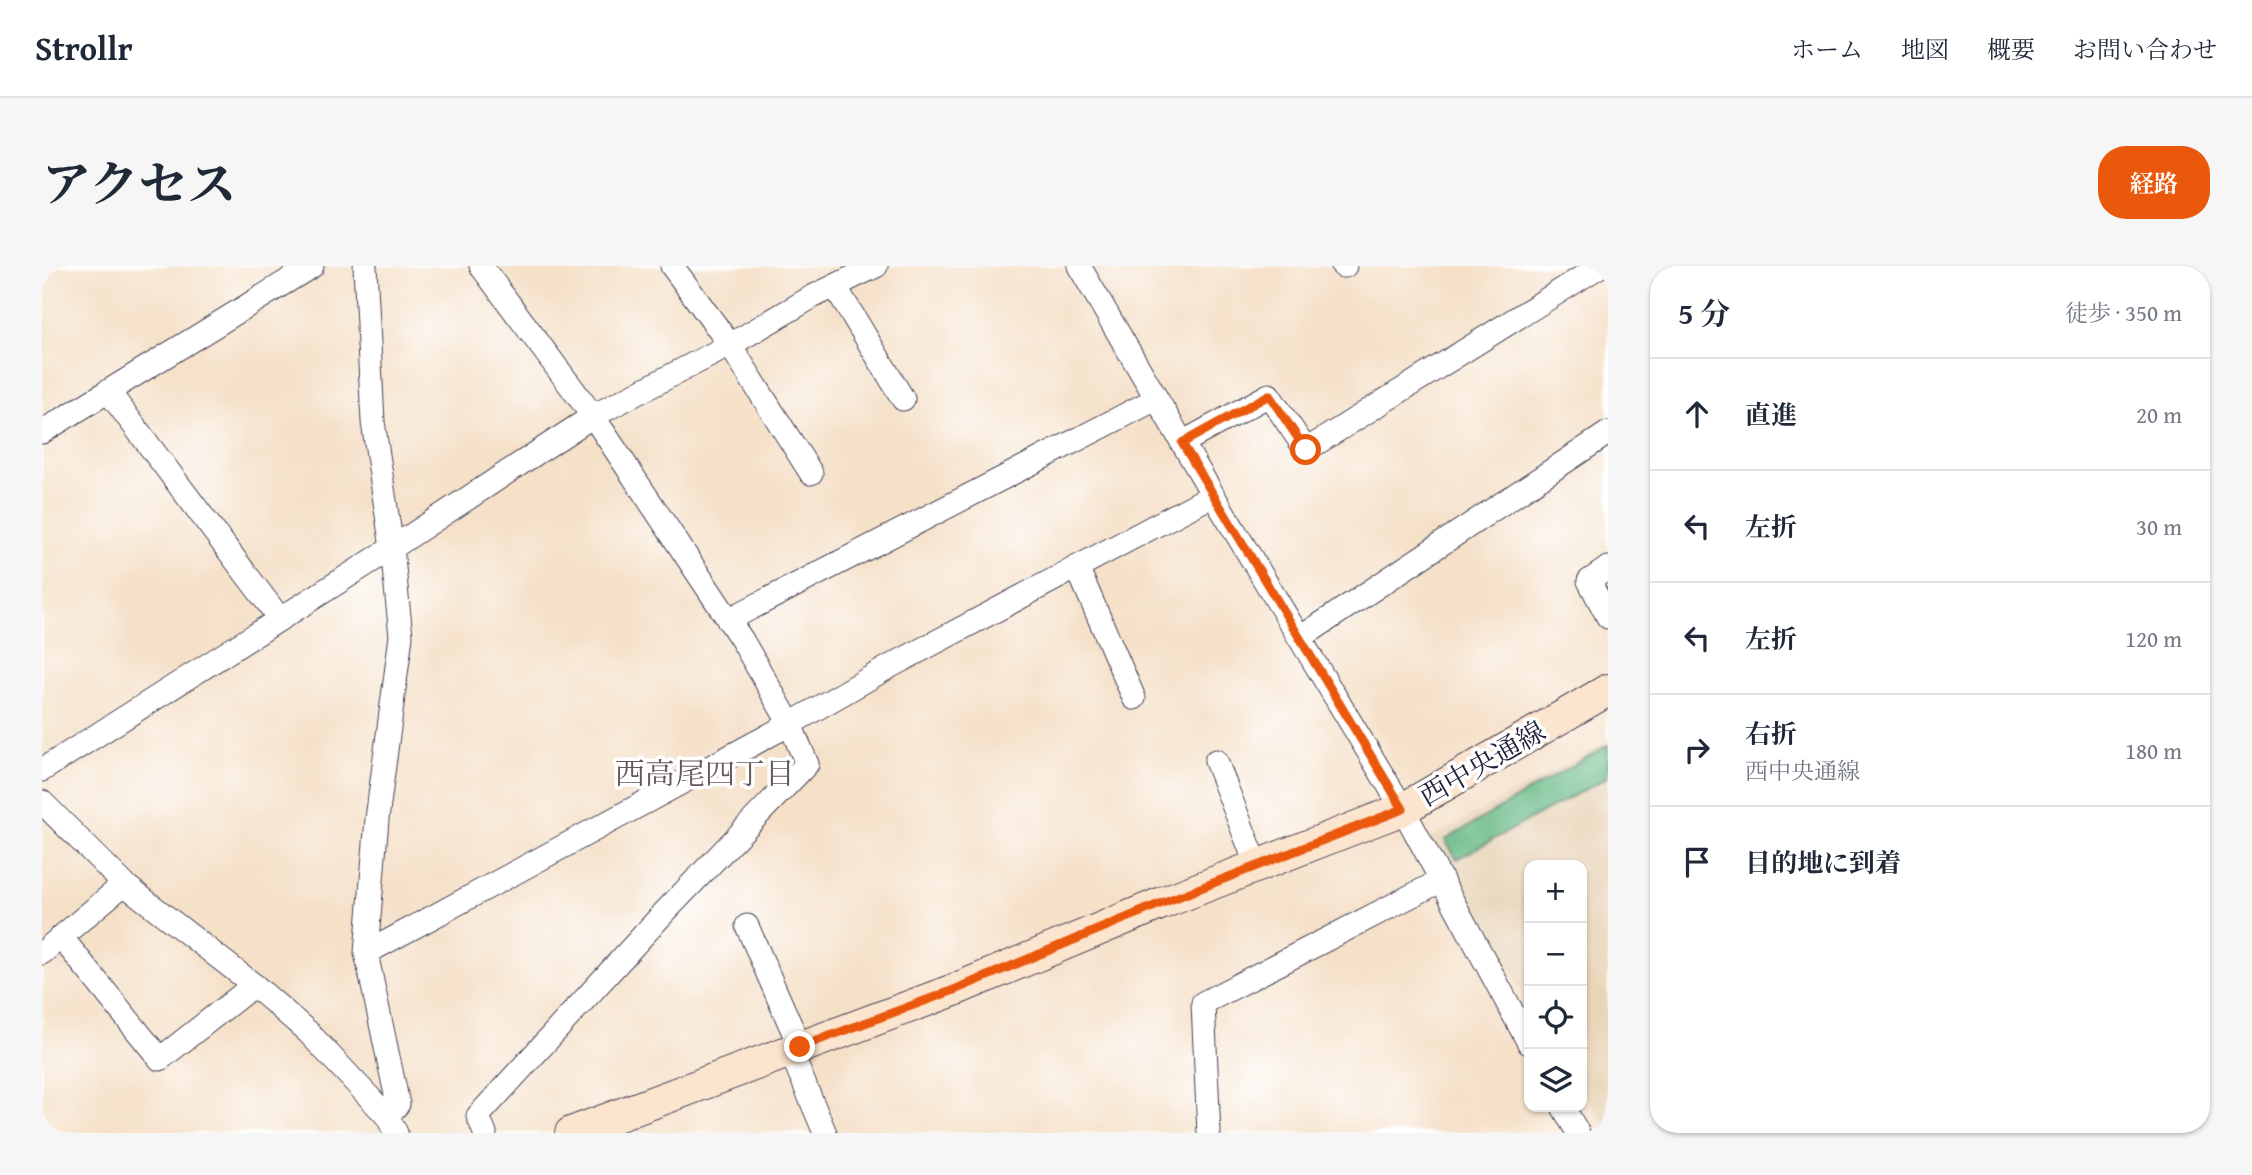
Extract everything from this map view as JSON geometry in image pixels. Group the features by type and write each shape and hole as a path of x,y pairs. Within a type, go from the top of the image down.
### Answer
{"street":[{"path":"42,432 312,266"},
{"path":"365,266 373,422 392,548 401,636 377,819 366,953 397,1104 391,1124"},
{"path":"481,266 593,416 742,640 790,724 807,764 659,918 478,1116 485,1133"},
{"path":"672,266 730,345 811,473"},
{"path":"42,770 392,548 593,416 730,345 812,297 876,266"},
{"path":"1079,266 1213,495 1403,809 1524,1034"},
{"path":"1182,443 1269,395 1306,450 1600,266"},
{"path":"835,286 903,399"},
{"path":"108,391 280,619"},
{"path":"728,620 1156,399"},
{"path":"1300,638 1608,433"},
{"path":"366,953 790,724 887,668 1213,495"},
{"path":"1077,567 1134,698"},
{"path":"1608,568 1589,580 1608,617"},
{"name":"西中央通線","path":"570,1133 954,990 1162,903 1403,809 1608,690"},
{"path":"1216,761 1257,866"},
{"path":"42,802 124,884 254,985 308,1032 391,1124"},
{"path":"1209,1133 1203,1003 1441,880"},
{"path":"42,953 124,884"},
{"path":"747,926 825,1133"},
{"path":"61,937 160,1059 254,985"},
{"path":"1566,1112 1578,1133"}],"shaded area":[{"path":"1608,741 1608,1131 1587,1096 1587,860 1524,860 1524,994 1429,839"}],"green space":[{"path":"1608,745 1608,777 1457,859 1445,840"}],"district":[{"name":"西高尾四丁目","path":"705,774"}],"route":[{"path":"800,1047 954,990 1162,903 1403,809 1182,443 1269,395 1306,450"}]}
